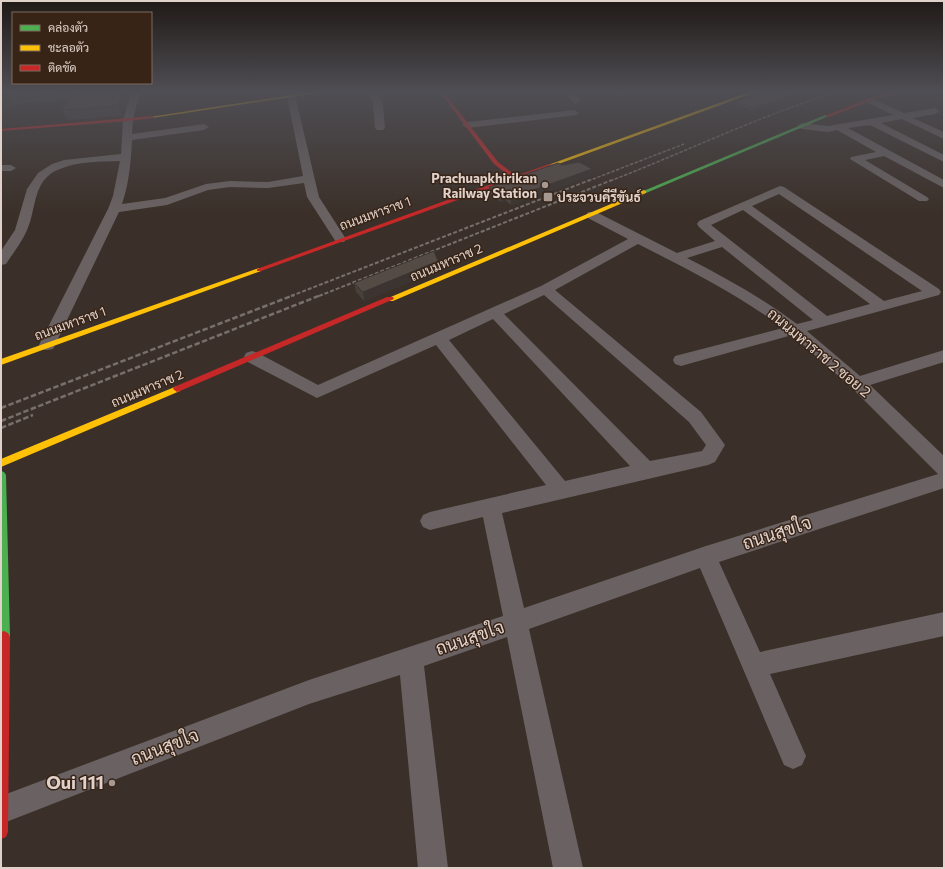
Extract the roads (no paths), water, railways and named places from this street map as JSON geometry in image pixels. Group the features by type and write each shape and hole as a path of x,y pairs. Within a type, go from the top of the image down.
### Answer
{"street":[{"path":"47,345 114,210 119,196 126,157 127,132"},
{"path":"127,138 172,132"},
{"path":"299,132 313,197 340,239"},
{"path":"471,132 496,163 514,177"},
{"name":"ถนนมหาราช 1","path":"1,362 340,239 643,132"},
{"name":"ถนนมหาราช 2","path":"1,463 789,132"},
{"path":"847,132 944,185"},
{"path":"891,132 944,159"},
{"path":"886,153 855,159 922,199"},
{"path":"1,261 20,230 33,188 42,174 49,169 72,163 126,157"},
{"path":"114,210 167,201 206,187 230,184 268,184 308,179"},
{"path":"681,360 796,330 934,292 780,189 703,224 825,322"},
{"path":"906,203 944,194"},
{"path":"744,205 882,306"},
{"name":"ถนนมหาราช 2 ซอย 2","path":"592,215 729,285 763,306 796,330 856,383 944,468"},
{"path":"252,357 317,392 546,289 637,239"},
{"path":"675,258 724,242"},
{"path":"430,521 646,470 708,457 716,445 695,417 546,289"},
{"path":"495,313 646,470"},
{"path":"439,338 561,490"},
{"path":"856,383 944,356"},
{"path":"1,475 1,832"},
{"name":"ถนนสุขใจ","path":"1,810 309,692 411,659 706,556 944,480"},
{"path":"491,506 568,868"},
{"path":"706,556 755,665 793,756"},
{"path":"755,665 944,624"},
{"path":"411,659 433,868"}],"railway":[{"path":"610,181 730,132"},
{"path":"588,181 684,144"},
{"path":"291,296 590,180"},
{"path":"319,296 612,180"},
{"path":"1,408 294,295"},
{"path":"1,421 321,295"},
{"path":"1,428 33,415"}],"place":[{"name":"Prachuapkhirikan Railway Station","path":"545,185"},
{"name":"ประจวบคีรีขันธ์","path":"548,197"},
{"name":"Oui 111","path":"112,783"}]}
